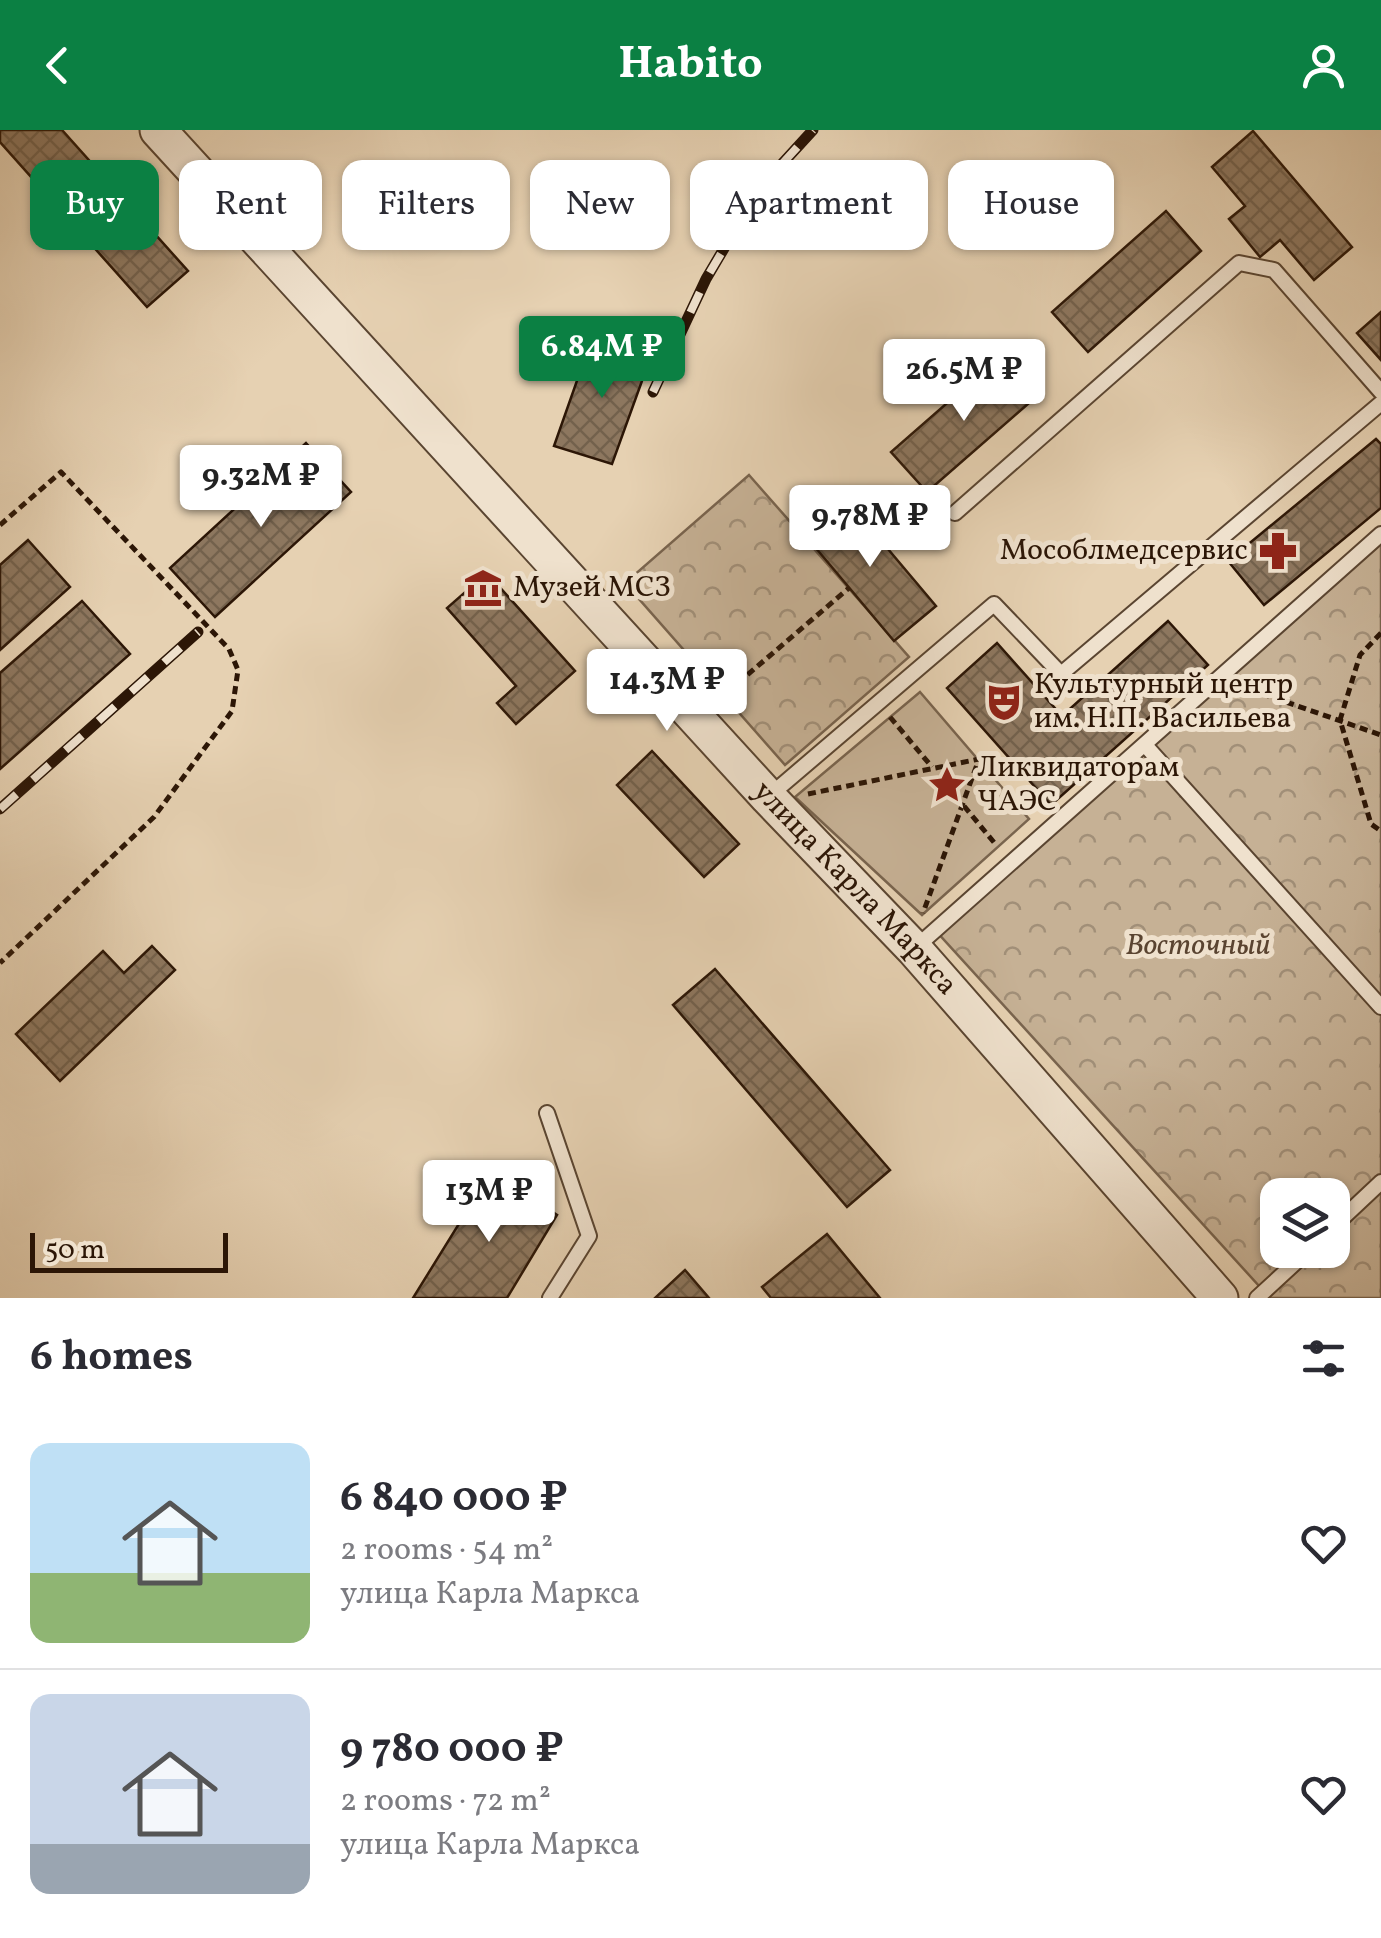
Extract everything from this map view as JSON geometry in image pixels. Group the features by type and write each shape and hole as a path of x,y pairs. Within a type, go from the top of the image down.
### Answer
{"street":[{"name":"улица Карла Маркса","path":"158,130 782,796 918,932 1220,1298"}],"lane":[{"path":"955,513 1239,263 1274,270 1381,392"},
{"path":"782,796 994,604 1061,674 1381,403"},
{"path":"918,932 1145,745 1381,534"},
{"path":"1145,745 1381,1007"},
{"path":"546,1113 589,1236 550,1298"},
{"path":"1350,1211 1381,1182"},
{"path":"1258,1298 1289,1268"}],"path":[{"path":"0,525 61,472 229,649 238,670 232,710 154,817 0,963"},
{"path":"712,705 849,588"},
{"path":"1381,633 1360,655 1340,720 1371,824 1381,831"},
{"path":"1220,679 1381,734"},
{"path":"890,717 932,766"},
{"path":"782,796 979,759 918,932"},
{"path":"964,805 997,846"}],"green space":[{"path":"749,475 909,657 785,765 625,583"},
{"name":"Восточный","path":"1381,543 1381,1298 1270,1298 936,931"},
{"path":"920,692 1029,819 922,915 795,797"}],"building":[{"path":"0,130 62,130 89,160 30,160 30,176 0,142"},
{"path":"1253,131 1352,247 1314,280 1280,240 1260,257 1229,219 1245,206 1212,167"},
{"path":"1166,211 1201,251 1088,352 1052,312"},
{"path":"159,239 188,271 147,307 96,250 159,250"},
{"path":"1381,312 1381,360 1357,333"},
{"path":"592,338 651,356 612,464 554,446"},
{"path":"1002,355 1037,396 927,492 891,452"},
{"path":"1376,439 1381,444 1381,508 1264,605 1228,561"},
{"path":"306,443 351,492 215,617 170,568"},
{"path":"845,498 936,606 894,641 804,534"},
{"path":"28,540 70,587 0,650 0,565"},
{"path":"487,573 575,671 516,724 497,703 516,686 447,608"},
{"path":"82,601 130,654 0,769 0,673"},
{"name":"Культурный центр им. Н.П. Васильева","path":"1168,621 1208,665 1051,805 947,688 997,643 1062,716"},
{"path":"652,751 739,844 704,877 617,785"},
{"path":"152,946 175,970 60,1081 16,1034 103,951 124,973"},
{"path":"715,969 890,1170 847,1207 673,1005"},
{"path":"491,1172 557,1215 507,1298 413,1298"},
{"path":"827,1234 880,1298 771,1298 762,1287"},
{"path":"685,1270 709,1298 655,1298"}],"railway":[{"path":"653,392 706,279 759,189 813,130"},
{"path":"0,809 198,632"}],"place":[{"name":"Мособлмедсервис","path":"1278,551"},
{"name":"Музей МСЗ","path":"483,588"},
{"name":"Культурный центр им. Н.П. Васильева","path":"1004,702"},
{"name":"Ликвидаторам ЧАЭС","path":"947,785"}]}
